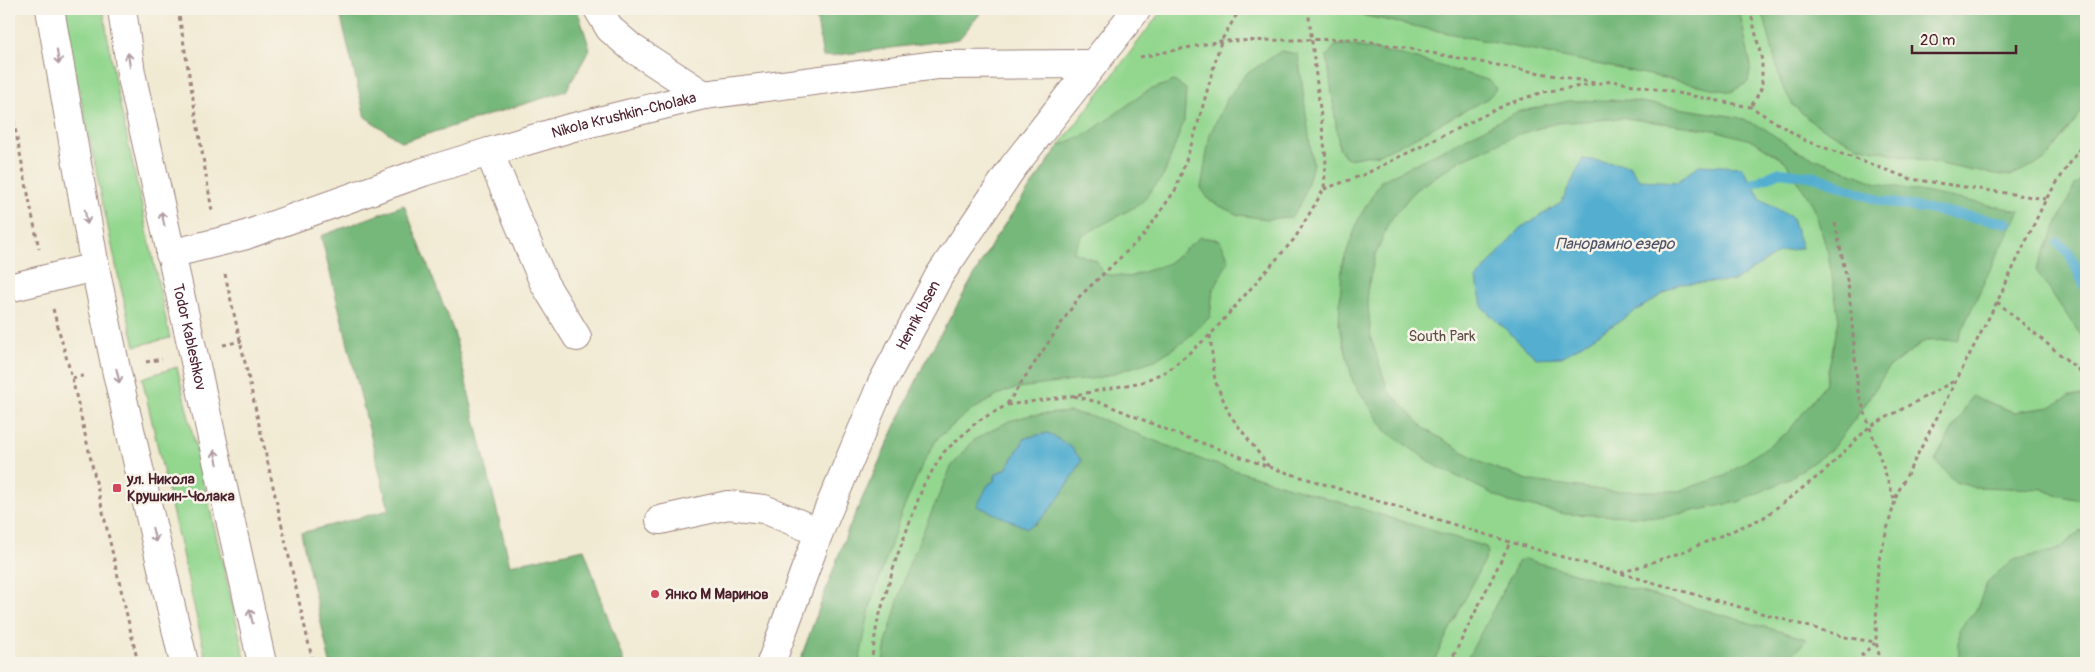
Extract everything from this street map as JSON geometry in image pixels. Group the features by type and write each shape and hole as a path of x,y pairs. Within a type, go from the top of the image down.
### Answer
{"main road":[{"path":"50,9 95,267 118,378 184,663"},
{"name":"Todor Kableshkov","path":"122,9 131,73 262,663"},
{"path":"598,9 610,29 632,48 704,95"},
{"name":"Henrik Ibsen","path":"771,663 819,532 882,383 939,276 1013,167 1136,9"},
{"name":"Nikola Krushkin-Cholaka","path":"170,254 243,236 423,172 489,152 570,128 704,95 937,65 1093,64"},
{"path":"489,152 544,283 577,337"},
{"path":"9,288 95,267"},
{"path":"660,520 728,505 764,509 819,532"}],"path":[{"path":"178,9 214,220"},
{"path":"1007,404 1079,297 1144,235 1176,189 1195,134 1221,41 1240,9"},
{"path":"871,663 878,624 896,559 924,484 944,452 978,421 1007,404 1071,396 1142,382 1169,370 1210,335 1295,238 1324,189 1326,159 1308,9"},
{"path":"1750,9 1762,61 1762,87 1751,107"},
{"path":"1093,64 1162,54 1221,41 1355,39 1598,84"},
{"path":"1324,189 1363,175 1507,104 1543,92 1613,81 1751,107 1806,140 1911,179 2046,199"},
{"path":"9,98 34,229"},
{"path":"1881,663 1876,642 1877,579 1880,554 1897,494 1997,302 2046,199 2086,139"},
{"path":"1835,222 1849,290 1858,392 1895,503"},
{"path":"225,270 314,663"},
{"path":"1997,302 2086,376"},
{"path":"56,322 72,378 138,663"},
{"path":"1210,335 1215,381 1230,415 1269,467"},
{"path":"222,345 242,341"},
{"path":"139,364 166,358"},
{"path":"1621,573 1682,552 1763,518 1825,471 1869,427 1956,380"},
{"path":"1071,396 1106,404 1177,434 1269,467 1510,542 1849,638 1876,642"},
{"path":"1450,663 1510,542"},
{"path":"1857,663 1860,656 1876,642"}],"green space":[{"path":"65,9 103,9 115,81 170,338 135,346 120,284 68,37"},
{"path":"339,9 577,9 590,49 566,91 402,142 365,117"},
{"path":"815,9 984,9 959,39 823,57"},
{"name":"South Park","path":"1163,9 2086,9 2086,663 799,663 848,530 925,362 996,237 1059,146"},
{"path":"1332,9 1739,9 1751,66 1748,82 1731,92"},
{"path":"1762,9 2086,9 2086,106 2045,160 2010,176 1973,171 1857,146 1813,123 1793,105 1781,83"},
{"path":"1345,44 1406,56 1491,81 1496,89 1488,98 1410,140 1379,154 1347,159 1339,148 1327,56 1335,46"},
{"path":"1281,51 1298,54 1313,165 1303,199 1292,217 1267,219 1238,215 1210,201 1201,188 1210,134 1227,99 1245,75"},
{"path":"1174,81 1186,89 1184,121 1164,175 1140,204 1082,236 1073,252 1097,261 1103,274 1129,277 1169,263 1200,237 1220,240 1229,260 1213,290 1210,317 1183,342 1155,360 1098,378 1018,388 1004,392 967,413 937,439 922,465 900,517 871,603 859,663 799,663 848,530 925,362 996,237 1059,146 1090,132 1147,91"},
{"path":"1626,100 1737,117 1765,129 1796,151 1877,183 2020,211 1957,340 1925,341 1889,367 1863,408 1831,450 1787,480 1738,502 1664,517 1565,514 1509,502 1438,467 1387,432 1353,382 1339,324 1342,265 1359,218 1381,181 1517,112 1569,101","holes":["1624,118 1714,130 1754,141 1785,161 1813,205 1828,253 1839,320 1825,385 1788,432 1725,476 1678,491 1610,491 1531,481 1484,464 1425,429 1388,390 1371,339 1367,291 1375,256 1389,222 1415,190 1461,160 1519,134 1557,123"]},
{"path":"2086,177 2086,343 2036,270 2075,185"},
{"path":"404,205 454,332 510,565 584,549 624,663 330,663 301,533 389,510 321,236"},
{"path":"177,367 246,663 207,663 142,378"},
{"path":"1972,396 2014,412 2051,407 2069,396 2082,396 2086,401 2086,501 2055,495 2043,489 1973,487 1955,482 1935,460"},
{"path":"1070,412 1098,418 1205,461 1486,547 1488,553 1433,663 883,663 886,643 908,567 951,467 974,440 1009,421 1031,415","holes":["1048,433 1071,447 1062,493 1035,525 988,485 994,481 996,474 1007,468 1025,438"]},
{"path":"2086,529 2086,663 1959,663 1959,630 1976,610 1988,581 2013,560 2057,550 2079,532"},
{"path":"1525,559 1807,639 1795,652 1773,663 1465,663 1518,562"}],"water":[{"name":"Панорамно езеро","path":"1583,159 1629,165 1639,180 1677,182 1699,165 1742,167 1761,199 1792,218 1802,248 1780,252 1735,281 1679,284 1562,357 1536,358 1483,308 1476,279 1520,228 1561,203"},
{"path":"1048,433 1071,447 1082,461 1051,508 1027,528 977,506 988,485 994,481 996,474 1007,468 1025,438"}],"waterway":[{"path":"1752,184 1780,172 1817,177 1881,201 2008,223"},
{"path":"2058,243 2069,253 2086,289"}],"place":[{"name":"ул. Никола Крушкин-Чолака","path":"117,488"},
{"name":"Янко М Маринов","path":"655,594"}]}
